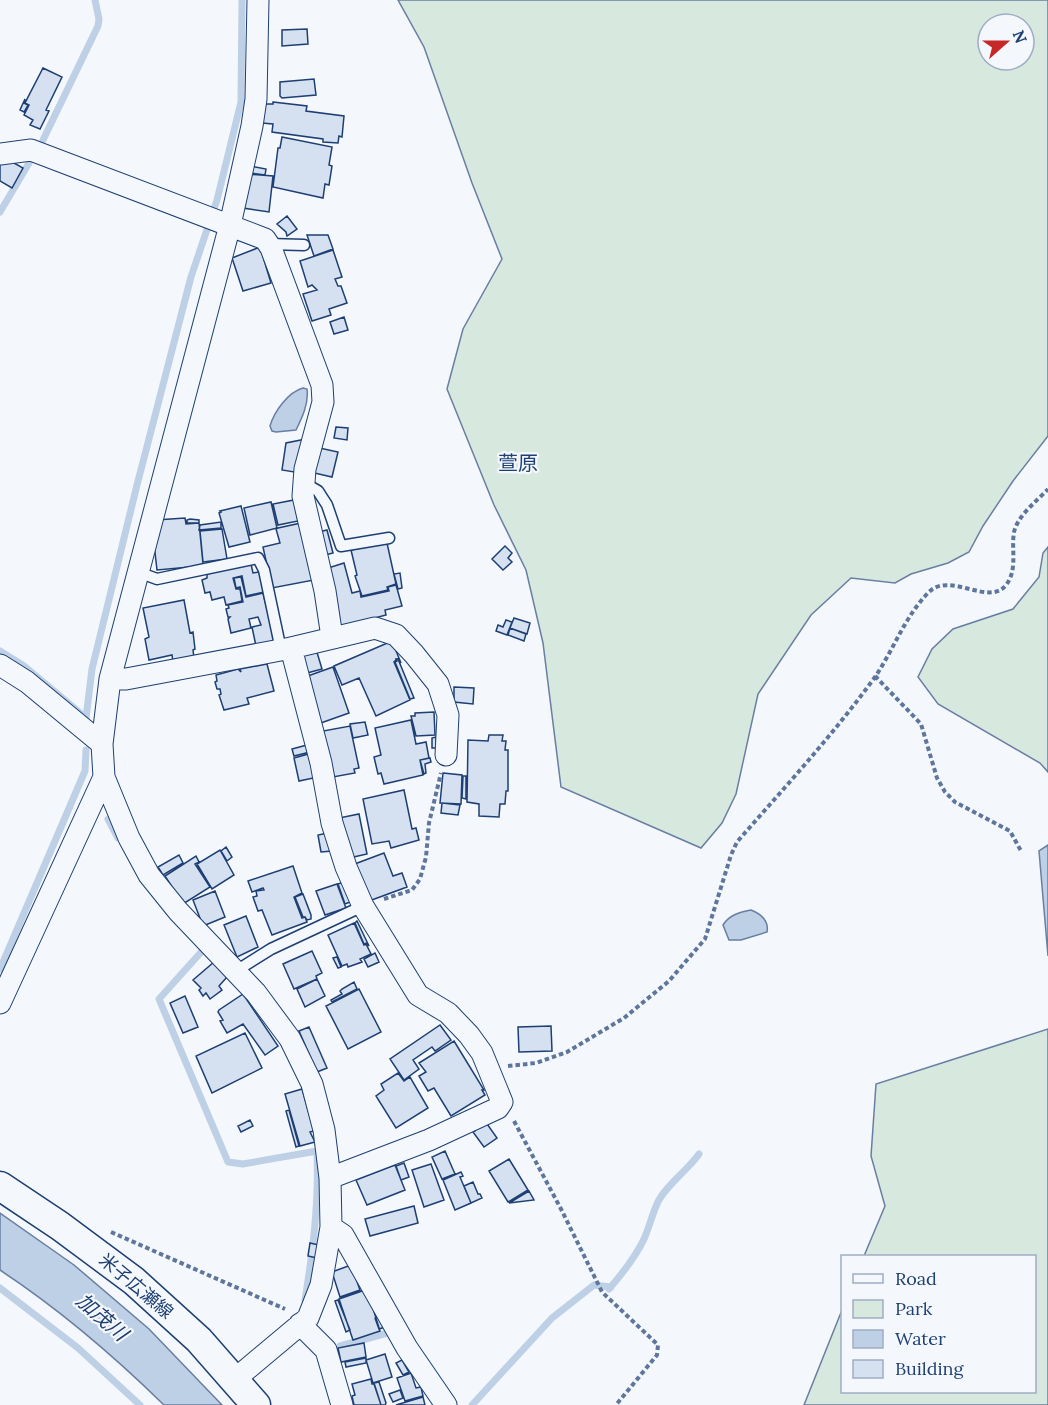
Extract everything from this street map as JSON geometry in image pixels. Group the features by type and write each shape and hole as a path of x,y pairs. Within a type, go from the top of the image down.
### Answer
{"main road":[{"name":"米子広瀬線","path":"0,1186 78,1239 134,1281 199,1340 256,1405"}],"street":[{"path":"234,1380 304,1321 321,1285 331,1227 330,1178 324,1130 312,1084 290,1039 256,993 178,911 149,875 129,838 104,777 102,744 110,679 230,225 252,126 256,99 258,0"},
{"path":"0,154 31,150 265,239 322,385 323,402 305,469 304,483 305,505 325,591 332,637"},
{"path":"110,679 126,679 286,649 375,628 396,635 438,684 448,715 446,755"},
{"path":"286,649 321,763 332,823 346,867 363,906 418,994 448,1013 482,1053 502,1102 498,1108 429,1140 330,1178"},
{"path":"0,665 27,682 102,744"},
{"path":"0,1004 104,777"},
{"path":"331,1227 343,1235 407,1348 446,1405"},
{"path":"304,1321 326,1350 342,1405"}],"lane":[{"path":"268,244 304,245"},
{"path":"304,483 318,491 327,505 341,546 389,538"},
{"path":"138,572 157,579 258,558 264,570 286,649"},
{"path":"236,971 271,949 363,906"}],"path":[{"path":"490,1071 536,1062 567,1052 624,1018 669,981 705,939 737,842 829,737 875,676 915,609 935,587 947,584 985,592 997,592 1005,587 1013,565 1014,531 1021,517 1048,489"},
{"path":"875,676 921,724 937,778 945,792 955,802 1010,831 1021,851"},
{"path":"363,906 412,890 420,879 426,857 429,823 446,755"},
{"path":"502,1102 508,1109 556,1199 602,1292 658,1345 657,1355 616,1405"},
{"path":"78,1239 113,1231 304,1321"}],"green space":[{"path":"398,0 1048,0 1048,436 1013,481 969,552 948,563 911,574 895,583 851,578 811,615 758,694 736,794 722,823 701,848 561,787 543,643 526,570 494,505 447,389 463,329 502,259 472,183 424,47"},
{"path":"1048,547 1048,772 1040,763 938,704 918,677 932,649 953,629 1013,609 1039,577 1043,553"},
{"path":"1048,1029 1048,1405 804,1405 841,1312 841,1393 1036,1393 1036,1255 864,1255 885,1206 871,1156 876,1084"}],"water":[{"path":"303,388 307,389 307,400 296,430 272,431 270,426 278,409 287,398"},
{"path":"1048,845 1048,956 1039,851"},
{"path":"751,910 764,918 767,932 741,940 729,940 723,925 725,922 735,914"},
{"name":"加茂川","path":"0,1213 74,1265 149,1329 222,1405 164,1405 85,1333 0,1270"}],"building":[{"path":"307,29 308,44 282,46 282,30"},
{"path":"43,68 62,77 46,110 49,111 40,129 30,125 33,120 24,115 29,105 25,103"},
{"path":"314,79 316,95 282,98 280,96 280,82"},
{"path":"25,99 24,103 28,105 24,112 20,110"},
{"path":"273,102 307,106 306,111 344,116 342,137 339,136 338,143 323,142 323,139 272,132 273,124 262,123 264,104 273,104"},
{"path":"282,137 332,147 329,185 325,184 323,198 273,187 278,148 280,148"},
{"path":"5,158 23,168 12,188 0,181 0,165"},
{"path":"250,166 266,169 265,175 250,173"},
{"path":"247,174 273,176 269,212 243,208"},
{"path":"287,216 297,229 287,236 277,224"},
{"path":"307,235 328,235 333,249 314,256"},
{"path":"260,247 271,283 243,291 232,258"},
{"path":"333,250 342,277 335,279 338,286 341,286 347,303 329,309 331,315 312,321 303,294 317,290 312,285 308,287 300,261"},
{"path":"344,317 348,330 334,334 330,322"},
{"path":"336,427 348,428 347,440 334,438"},
{"path":"306,439 300,473 282,470 286,443"},
{"path":"315,447 338,452 332,477 310,472"},
{"path":"294,500 298,521 278,525 273,504"},
{"path":"271,502 277,528 250,535 244,508"},
{"path":"241,506 250,542 229,547 219,513"},
{"path":"185,518 186,524 199,523 203,564 157,570 153,535 156,520"},
{"path":"190,519 199,520 199,523 187,523"},
{"path":"221,522 221,528 199,530 200,525"},
{"path":"301,523 314,580 272,588 263,547 280,543 276,529"},
{"path":"222,529 227,559 203,562 200,531"},
{"path":"327,530 333,553 321,556 315,533"},
{"path":"387,543 396,584 387,587 388,590 362,596 355,576 357,575 351,550"},
{"path":"505,546 512,553 508,558 512,562 503,570 492,559"},
{"path":"344,563 352,593 360,591 361,597 389,591 388,587 396,585 402,606 385,610 386,615 337,628 325,569"},
{"path":"251,564 253,573 259,572 264,592 246,596 242,576 233,578 236,589 240,589 242,601 226,605 224,597 212,600 210,592 205,593 202,580 207,578 207,574"},
{"path":"400,573 402,588 398,589 394,574"},
{"path":"241,577 246,597 263,593 275,642 256,646 252,627 261,625 258,617 249,619 251,628 231,633 228,619 230,617 226,609 229,608 228,605 243,602 240,587 236,588 234,578"},
{"path":"184,600 190,633 193,632 194,658 173,662 172,655 149,660 145,639 149,637 143,608"},
{"path":"514,618 530,623 527,634 510,628"},
{"path":"506,620 512,622 507,635 496,631 498,625 503,627"},
{"path":"510,628 526,634 524,641 508,635"},
{"path":"392,641 401,663 398,658 394,662 410,700 376,716 359,678 342,685 334,666"},
{"path":"316,649 322,669 307,673 301,653"},
{"path":"398,659 414,698 410,699 395,662"},
{"path":"267,664 274,691 247,698 249,704 224,710 219,695 221,694 220,689 217,689 215,682 217,681 216,675 238,669 241,672 240,669"},
{"path":"333,667 349,713 318,724 305,677"},
{"path":"454,687 474,688 473,704 454,702"},
{"path":"434,712 435,735 416,736 411,716 415,716 415,713"},
{"path":"411,720 416,744 426,742 429,758 420,760 423,775 384,784 381,773 378,774 374,757 381,755 375,728"},
{"path":"365,722 368,735 353,738 350,724"},
{"path":"350,726 359,768 354,769 355,773 333,777 323,731"},
{"path":"489,735 503,735 502,741 506,741 505,750 508,750 508,791 506,791 505,804 500,804 499,817 479,816 479,804 467,802 468,740 488,741"},
{"path":"436,737 436,748 432,748 432,738"},
{"path":"307,745 310,752 294,756 292,749"},
{"path":"312,753 318,777 299,781 294,758"},
{"path":"430,758 431,762 425,764 426,773 424,774 420,760"},
{"path":"443,773 462,775 461,804 440,803"},
{"path":"463,776 466,776 466,799 462,798"},
{"path":"404,790 412,829 416,828 419,840 391,848 389,841 372,844 363,799"},
{"path":"442,803 460,805 458,815 441,813"},
{"path":"359,814 367,854 349,858 339,818"},
{"path":"328,833 332,851 321,852 318,835"},
{"path":"226,847 232,857 227,861 221,851"},
{"path":"220,850 234,875 212,889 197,864"},
{"path":"384,853 393,876 402,873 407,887 369,901 352,865"},
{"path":"179,855 183,863 163,875 158,867"},
{"path":"196,856 199,862 195,864 210,887 183,904 165,876"},
{"path":"293,866 302,893 294,897 302,918 305,917 307,922 272,935 262,910 258,911 253,897 257,896 256,891 264,890 263,888 252,892 248,881"},
{"path":"344,882 350,902 345,904 338,884"},
{"path":"337,884 346,908 325,915 316,891"},
{"path":"215,891 225,917 203,926 193,900"},
{"path":"303,894 311,915 311,919 307,920 303,917 295,897"},
{"path":"246,916 258,947 237,957 224,925"},
{"path":"357,921 369,946 367,943 364,944 355,923"},
{"path":"354,923 364,945 366,944 371,954 360,959 362,962 348,967 347,964 342,966 328,935"},
{"path":"312,951 322,973 316,976 317,979 294,989 283,964"},
{"path":"375,953 379,962 368,967 364,959"},
{"path":"337,957 341,967 338,968 333,958"},
{"path":"214,962 227,977 219,986 222,990 210,999 206,993 203,996 199,990 201,988 193,980"},
{"path":"317,979 325,996 305,1007 297,989"},
{"path":"354,982 357,989 332,1002 331,1000 342,994 340,991 342,989"},
{"path":"359,989 381,1032 348,1049 326,1006"},
{"path":"243,994 278,1046 265,1055 243,1024 227,1033 220,1021 223,1020 219,1010"},
{"path":"185,996 198,1027 183,1033 170,1003"},
{"path":"440,1025 451,1040 435,1051 432,1047 413,1060 419,1069 404,1080 390,1059"},
{"path":"551,1026 552,1051 519,1052 518,1027"},
{"path":"309,1027 327,1068 317,1072 299,1031"},
{"path":"245,1033 262,1068 212,1093 196,1056"},
{"path":"454,1041 485,1095 451,1116 434,1088 428,1091 419,1076 426,1072 419,1063"},
{"path":"398,1073 404,1081 410,1077 428,1108 396,1128 376,1096 384,1090 381,1084"},
{"path":"302,1089 314,1131 310,1132 315,1142 300,1146 285,1094"},
{"path":"289,1110 299,1146 296,1147 286,1111"},
{"path":"250,1120 253,1126 241,1132 238,1126"},
{"path":"485,1121 497,1138 484,1147 473,1132"},
{"path":"445,1151 455,1174 442,1179 432,1157"},
{"path":"509,1159 528,1190 508,1202 489,1171"},
{"path":"404,1163 409,1177 401,1180 396,1166"},
{"path":"431,1164 444,1200 424,1207 412,1170"},
{"path":"395,1165 405,1190 367,1205 356,1180"},
{"path":"461,1172 463,1176 460,1177 471,1203 455,1210 443,1180"},
{"path":"473,1182 482,1198 471,1203 464,1186"},
{"path":"529,1191 534,1200 509,1203"},
{"path":"414,1206 418,1223 370,1236 365,1219"},
{"path":"310,1243 319,1245 317,1258 308,1256"},
{"path":"351,1265 360,1290 340,1297 332,1272"},
{"path":"365,1290 380,1331 353,1340 339,1299"},
{"path":"338,1300 350,1330 346,1332 335,1301"},
{"path":"381,1315 385,1327 379,1329 375,1318"},
{"path":"364,1343 366,1357 341,1362 338,1348"},
{"path":"385,1354 392,1377 373,1383 366,1360"},
{"path":"366,1358 366,1363 346,1367 345,1362"},
{"path":"402,1360 409,1372 403,1375 396,1363"},
{"path":"411,1373 416,1388 421,1387 423,1396 405,1401 397,1378"},
{"path":"371,1379 381,1405 354,1405 352,1396 355,1395 352,1384"},
{"path":"379,1382 385,1405 381,1405 374,1383"},
{"path":"400,1390 403,1398 393,1402 389,1394"},
{"path":"423,1397 425,1405 396,1405"}],"waterway":[{"path":"43,140 98,26 95,0"},
{"path":"0,651 24,666 86,718 92,669 137,485 191,277 217,200 241,102 242,0"},
{"path":"0,212 29,163"},
{"path":"0,969 85,771 86,750"},
{"path":"108,819 118,838"},
{"path":"203,950 159,999 228,1162 243,1164 317,1151"},
{"path":"305,1300 315,1226 317,1153"},
{"path":"609,1289 628,1266 640,1246 660,1198 699,1154"},
{"path":"472,1405 552,1318 594,1285 611,1287"},
{"path":"0,1288 78,1348 140,1405"},
{"path":"340,1346 391,1332 393,1336"}],"district":[{"name":"萱原","path":"518,463"}]}
